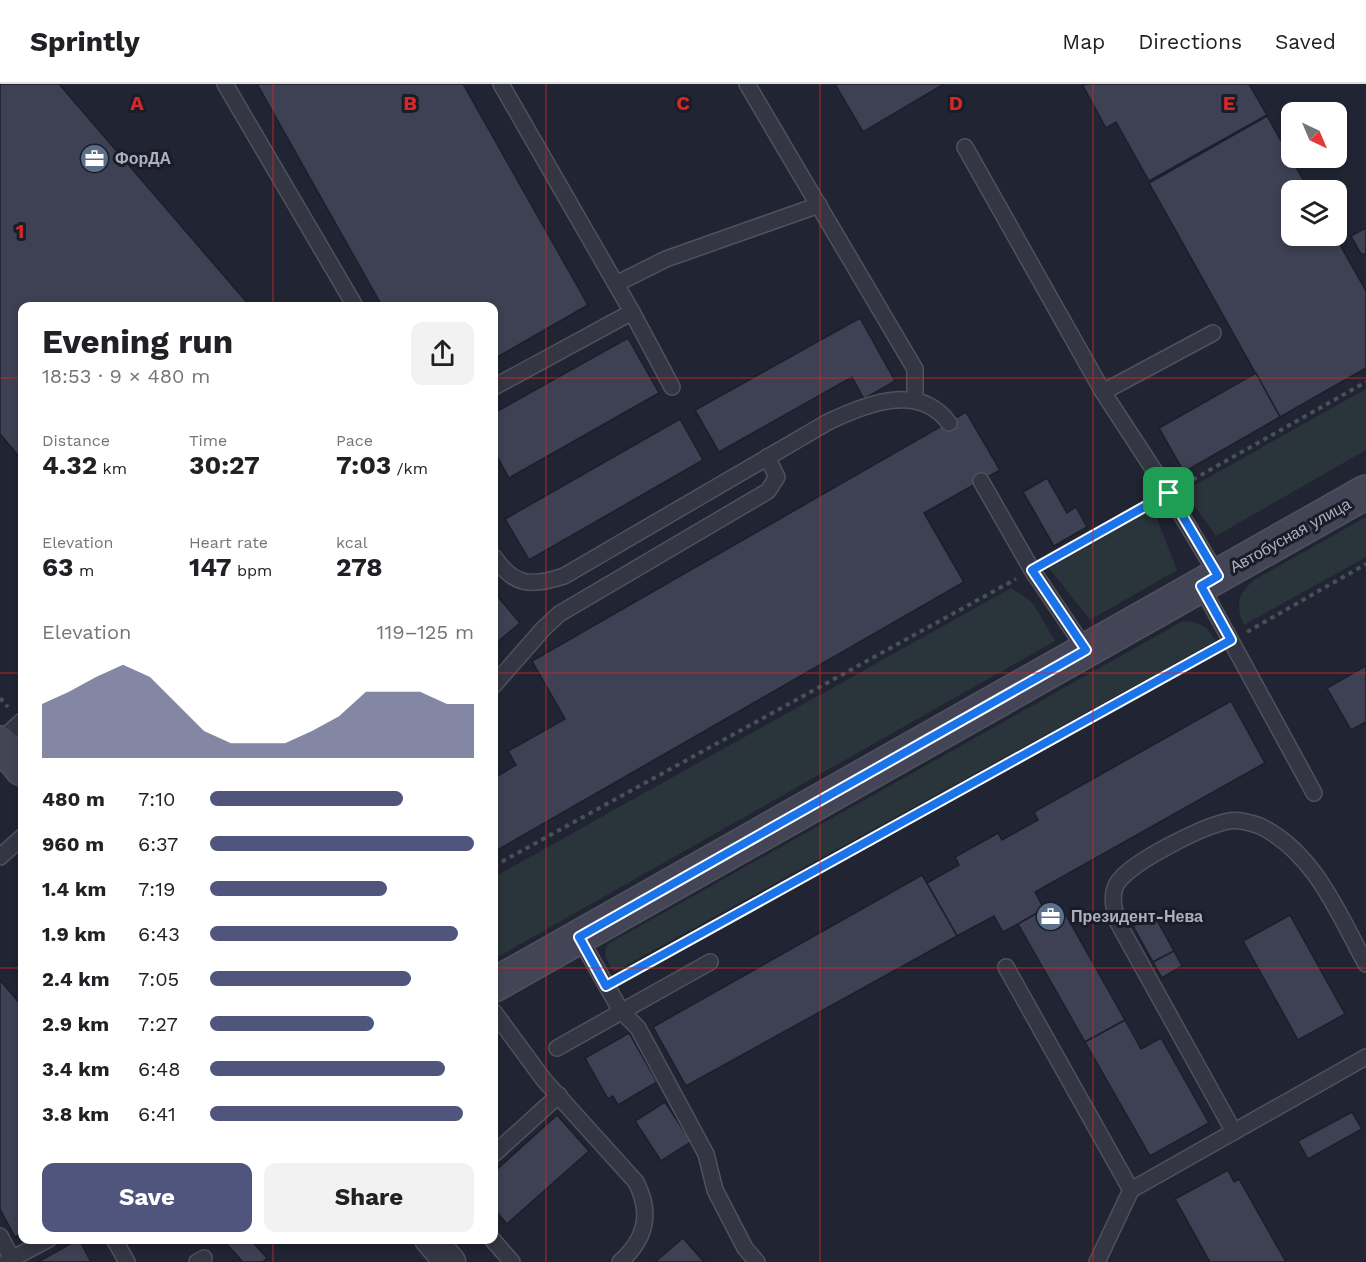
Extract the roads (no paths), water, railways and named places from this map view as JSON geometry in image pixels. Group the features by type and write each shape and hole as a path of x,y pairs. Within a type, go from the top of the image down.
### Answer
{"street":[{"name":"Автобусная улица","path":"498,983 1366,492"},
{"path":"0,742 18,764"},
{"path":"434,1244 450,1262"}],"lane":[{"path":"225,84 353,302"},
{"path":"501,84 632,312 672,387"},
{"path":"747,84 915,369 917,383 915,399"},
{"path":"965,147 1103,392 1169,493 1209,581 1231,640 1314,793"},
{"path":"616,284 666,259 819,205"},
{"path":"498,385 632,312"},
{"path":"1103,392 1213,333"},
{"path":"498,562 514,579 530,584 564,576 850,411 882,402 915,399 940,411 949,423"},
{"path":"498,680 559,614 768,490 777,477 766,458"},
{"path":"981,481 1032,570 1086,650"},
{"path":"0,742 18,724"},
{"path":"1234,1132 1117,921 1113,902 1117,883 1132,867 1206,827 1232,820 1258,825 1299,853 1317,876 1366,964"},
{"path":"0,857 18,841"},
{"path":"579,937 621,1011 638,1028 705,1154 715,1190 745,1248 757,1262"},
{"path":"557,1048 710,962"},
{"path":"1006,967 1131,1190"},
{"path":"498,1017 559,1095 636,1182 644,1197 646,1216 642,1235 631,1252 620,1262"},
{"path":"1097,1262 1131,1190 1366,1057"},
{"path":"498,1150 559,1095"},
{"path":"0,1236 9,1260 39,1244"},
{"path":"117,1244 127,1262"},
{"path":"496,1244 512,1262"}],"place":[{"name":"ФорДА","path":"94,158"},
{"name":"Президент-Нева","path":"1050,916"}]}
